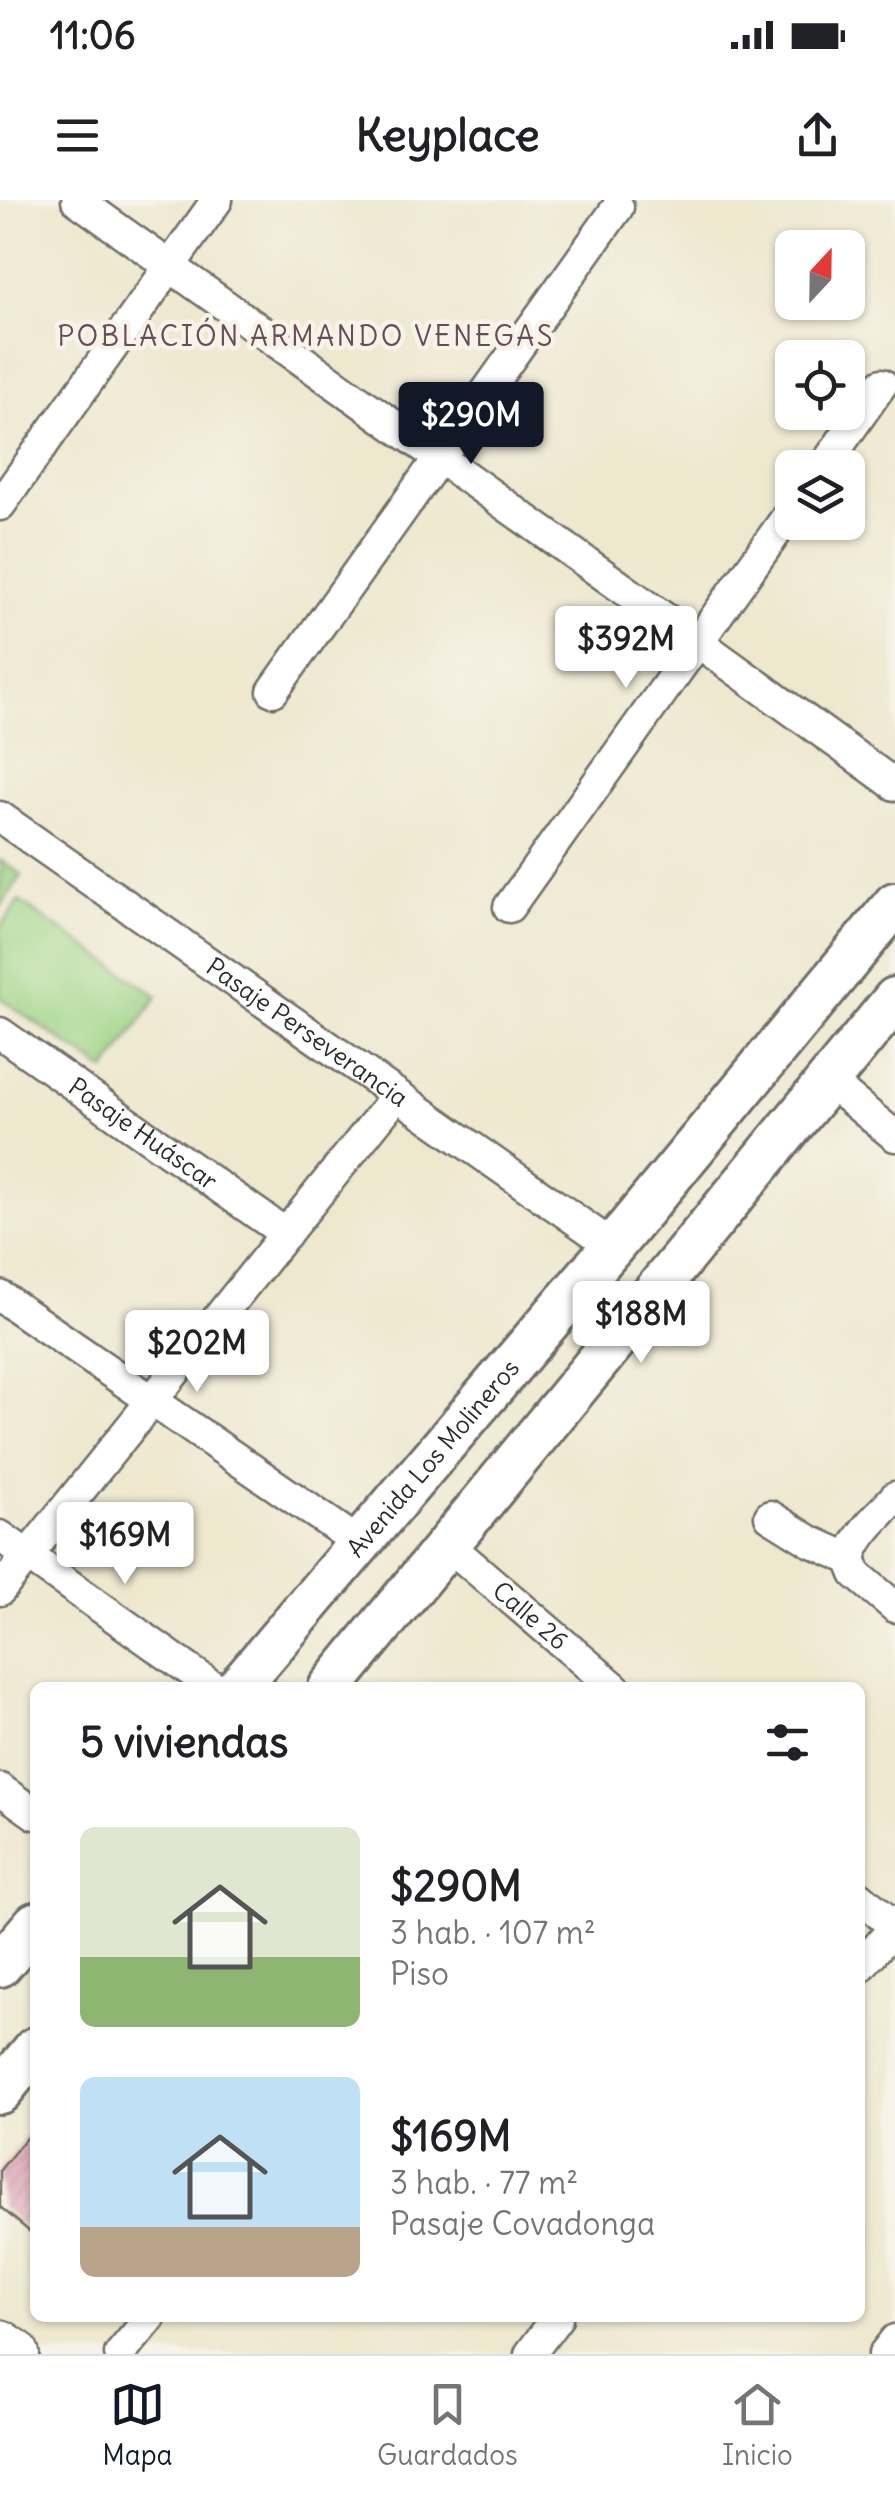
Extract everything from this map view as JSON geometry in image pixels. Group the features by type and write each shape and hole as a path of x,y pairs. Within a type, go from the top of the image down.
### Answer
{"main road":[{"path":"0,2344 14,2354"}],"street":[{"path":"78,200 895,785"},
{"path":"0,505 217,200"},
{"path":"272,691 618,207"},
{"path":"836,450 882,384"},
{"path":"509,907 775,534"},
{"name":"Pasaje Perseverancia","path":"0,817 613,1246"},
{"name":"Avenida Los Molineros","path":"242,1682 613,1246 895,904"},
{"path":"335,1682 895,998"},
{"name":"Pasaje Huáscar","path":"0,1033 286,1234"},
{"path":"828,1080 895,1136"},
{"path":"0,1590 397,1094"},
{"path":"0,1296 360,1544"},
{"path":"895,1498 859,1539 850,1559 856,1574 895,1607"},
{"path":"770,1516 810,1542 850,1559"},
{"path":"0,1536 206,1682"},
{"name":"Calle 26","path":"447,1544 608,1682"},
{"path":"0,1789 30,1810"},
{"path":"865,1901 895,1927 865,1961"},
{"path":"0,1965 30,1930"},
{"path":"0,2092 30,2055"},
{"path":"120,2354 147,2322"},
{"path":"530,2354 554,2322"},
{"path":"884,2354 895,2340"}],"green space":[{"path":"0,860 22,875 0,907"},
{"path":"19,901 158,996 106,1071 0,998 0,929"}],"building":[{"path":"30,2133 30,2232 0,2207 0,2170"}],"district":[{"name":"POBLACIÓN ARMANDO VENEGAS","path":"306,336"}]}
